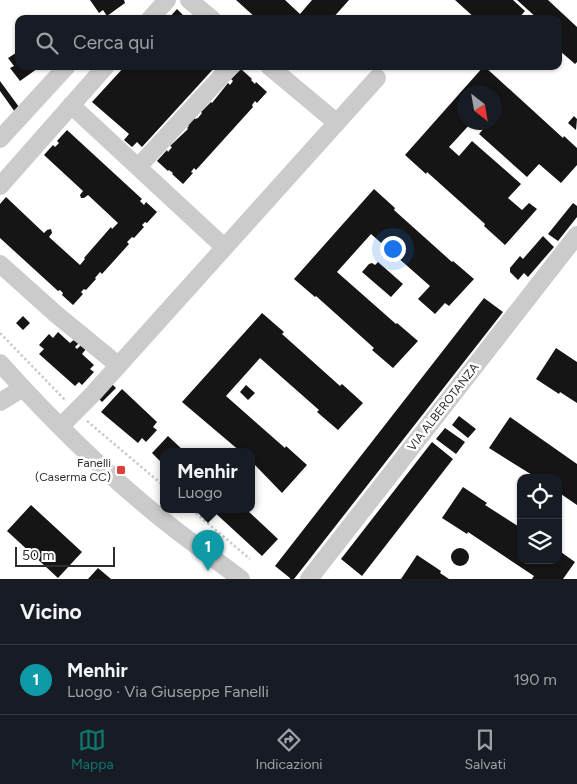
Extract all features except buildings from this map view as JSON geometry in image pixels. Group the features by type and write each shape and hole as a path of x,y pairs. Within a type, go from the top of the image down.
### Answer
{"street":[{"path":"154,15 167,0"},
{"path":"189,0 207,15"},
{"path":"0,139 63,70"},
{"path":"0,186 102,70"},
{"path":"138,167 226,70"},
{"path":"274,70 336,123"},
{"path":"61,426 377,78"},
{"path":"71,105 224,247"},
{"name":"VIA ALBEROTANZA","path":"309,579 577,235"},
{"path":"0,264 118,365"},
{"path":"0,363 96,461 176,530 241,579"},
{"path":"0,402 23,388"}],"path":[{"path":"0,333 67,402"},
{"path":"85,419 160,483"},
{"path":"196,513 250,559"}],"place":[{"name":"Fanelli (Caserma CC)","path":"121,470"},
{"name":"Menhir","path":"208,571"}]}
